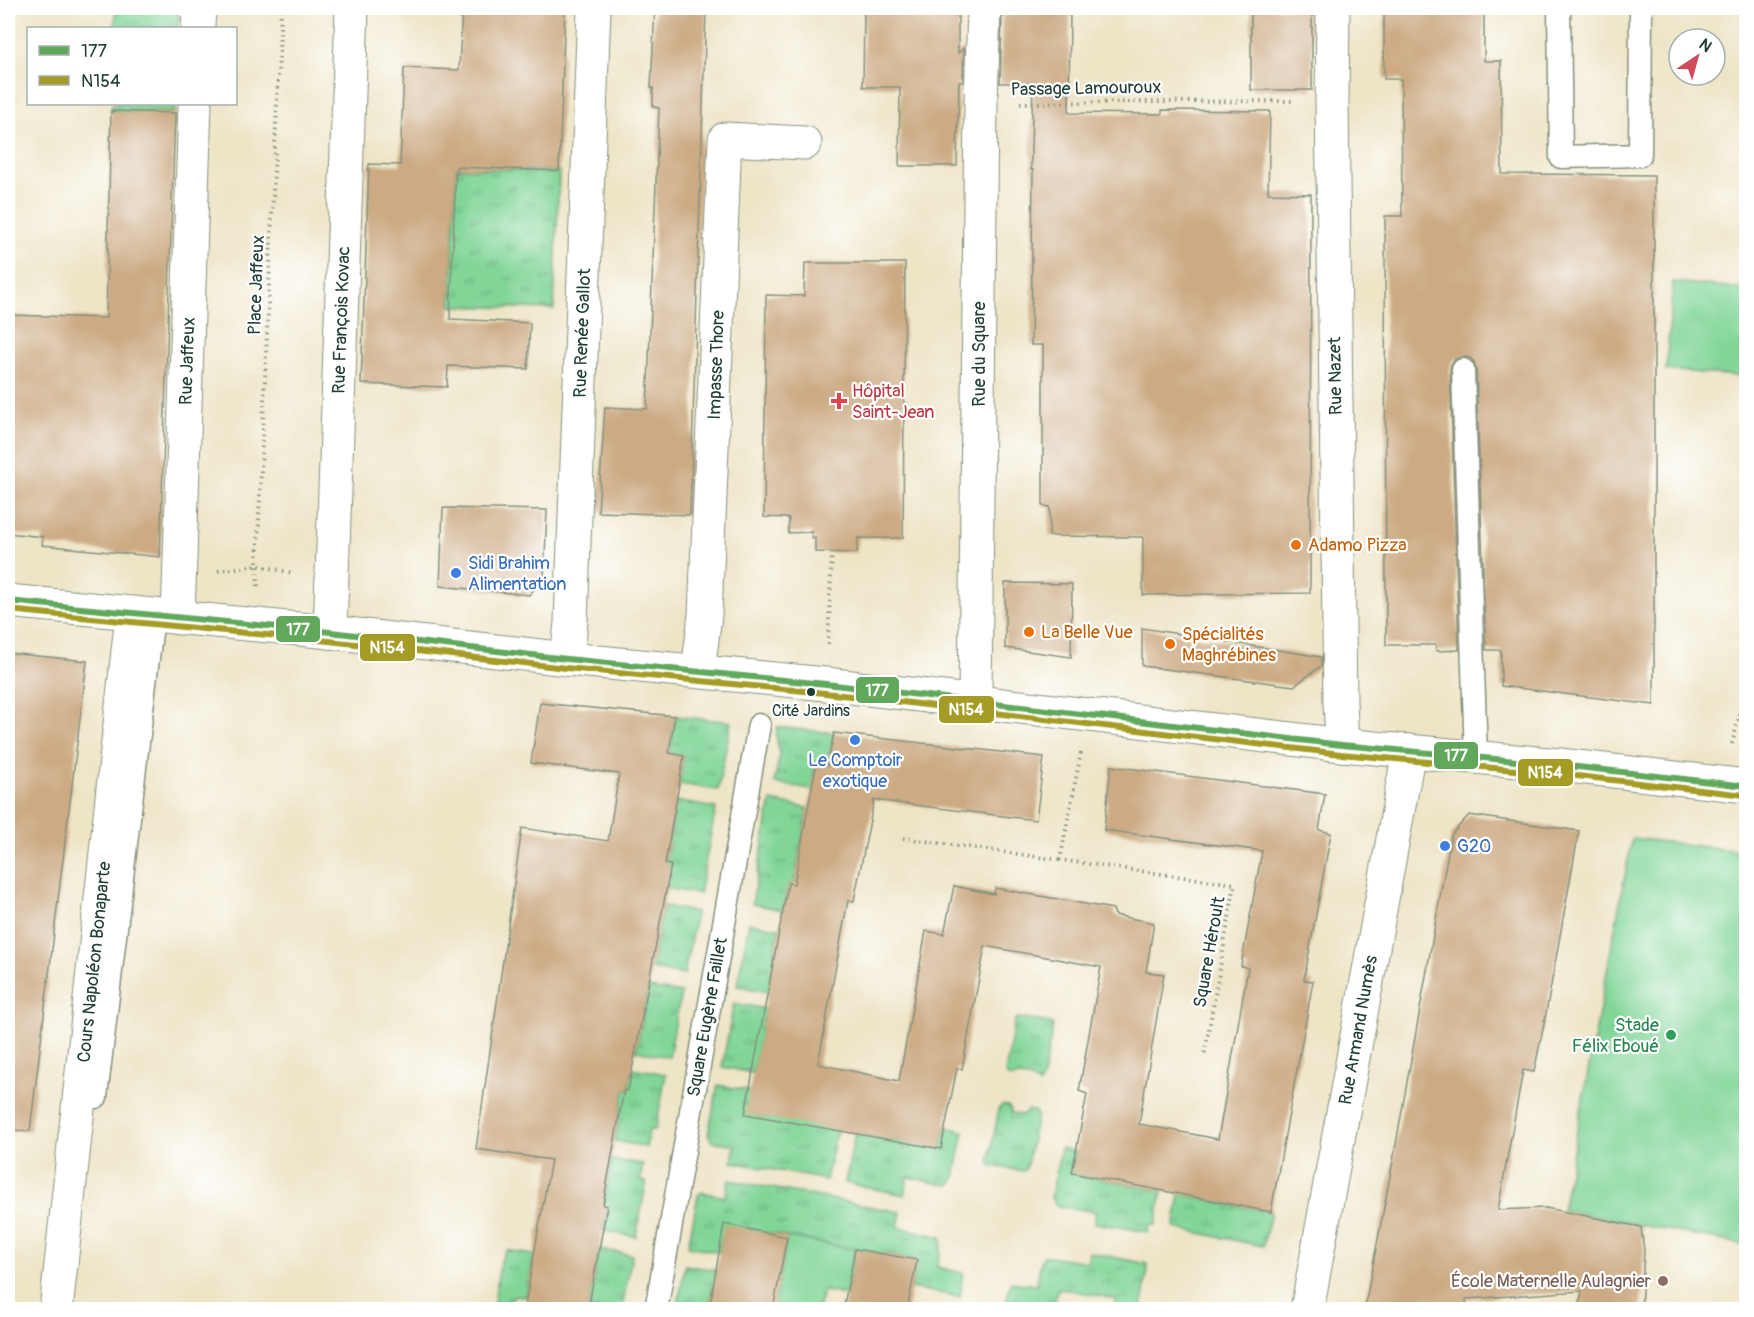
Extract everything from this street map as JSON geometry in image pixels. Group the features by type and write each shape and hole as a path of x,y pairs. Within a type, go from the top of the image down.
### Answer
{"street":[{"path":"198,27 199,8"},
{"name":"Rue François Kovac","path":"330,632 352,8"},
{"name":"Rue Renée Gallot","path":"567,659 571,622 594,8"},
{"name":"Rue du Square","path":"975,701 984,8"},
{"name":"Rue Nazet","path":"1333,8 1332,101 1342,745"},
{"name":"Rue Jaffeux","path":"154,616 195,105"},
{"name":"Impasse Thore","path":"698,671 705,615 726,139 805,143"},
{"path":"8,601 825,684 1342,745 1734,784"},
{"name":"Cours Napoléon Bonaparte","path":"56,1310 154,616"},
{"name":"Rue Armand Numès","path":"1307,1310 1409,751"}],"lane":[{"path":"1559,8 1561,157 1640,155 1641,8"},
{"path":"1463,370 1476,757"},
{"path":"70,1310 154,616"},
{"name":"Square Eugène Faillet","path":"656,1310 759,725"}],"path":[{"name":"Place Jaffeux","path":"258,588 257,565 281,8"},
{"name":"Passage Lamouroux","path":"981,103 1332,101"},
{"path":"825,684 832,552"},
{"path":"217,571 257,565 299,574"},
{"path":"1734,784 1746,691"},
{"path":"1060,860 1086,714"},
{"name":"Square Héroult","path":"903,838 1235,884 1204,1057"}],"green space":[{"path":"116,8 179,8 178,27 115,27"},
{"path":"112,105 175,105 175,113 111,111"},
{"path":"456,168 559,171 554,309 451,306"},
{"path":"1673,282 1746,289 1746,377 1666,370"},
{"path":"675,716 731,722 718,790 679,784 684,756 669,753"},
{"path":"777,727 834,733 827,766 816,765 812,790 774,783 780,754 776,736"},
{"path":"676,801 716,808 699,894 666,888 670,865 665,864"},
{"path":"771,801 808,808 794,884 788,884 783,910 752,904"},
{"name":"Stade Félix Eboué","path":"1632,838 1746,852 1746,1245 1562,1210"},
{"path":"663,906 696,912 684,975 651,969"},
{"path":"749,923 779,928 768,992 737,986"},
{"path":"648,988 681,993 669,1057 636,1051"},
{"path":"734,1003 765,1009 753,1073 722,1067"},
{"path":"1018,1018 1051,1023 1053,1026 1042,1081 1039,1084 1031,1079 1008,1077 1005,1073 1015,1020"},
{"path":"633,1068 666,1074 656,1128 649,1130 646,1147 615,1141 624,1090 628,1091"},
{"path":"718,1085 750,1091 837,1130 826,1180 732,1162 735,1145 712,1141 708,1135"},
{"path":"1002,1105 1008,1106 1011,1113 1024,1115 1028,1110 1034,1111 1037,1115 1026,1169 1023,1171 991,1166 989,1162 999,1108"},
{"path":"945,1127 964,1131 954,1181 951,1184 908,1177 905,1195 845,1183 855,1134 941,1149"},
{"path":"1061,1148 1076,1152 1073,1173 1162,1191 1156,1225 1149,1225 1148,1232 1094,1223 1096,1212 1057,1206 1051,1198"},
{"path":"612,1160 643,1164 640,1180 646,1182 646,1185 636,1237 603,1231 607,1207 604,1205"},
{"path":"729,1180 901,1212 898,1227 941,1237 937,1267 963,1273 960,1297 911,1288 916,1260 725,1225 719,1252 688,1246 698,1195 702,1192 725,1197"},
{"path":"1180,1194 1271,1212 1263,1246 1174,1228"},
{"path":"787,1237 855,1249 846,1295 823,1291 818,1309 773,1310"},
{"path":"599,1249 632,1255 622,1309 588,1310"},
{"path":"507,1250 534,1255 526,1297 516,1295 511,1299 509,1309 493,1310 500,1262"},
{"path":"1089,1252 1147,1264 1141,1309 1115,1309 1116,1299 1058,1288 1053,1309 1004,1309 1011,1282 1036,1285 1044,1256 1087,1262"},
{"path":"685,1265 716,1270 709,1309 677,1310"}],"building":[{"path":"462,8 565,8 559,171 456,167 450,319 530,323 528,369 448,366 447,387 361,384 369,164 400,165 404,68 459,70"},
{"path":"655,8 706,8 690,515 598,512 605,407 647,409 659,108 653,107 653,88 651,88"},
{"path":"864,8 958,8 958,53 964,48 963,82 959,82 957,166 899,166 900,87 863,87"},
{"path":"1015,8 1070,8 1069,113 1162,114 1162,110 1270,111 1268,193 1311,194 1310,593 1143,595 1143,537 1049,536 1050,507 1043,506 1043,345 1031,345 1033,83 1000,83 1002,18"},
{"path":"1251,8 1312,8 1312,90 1251,90"},
{"path":"1384,8 1428,8 1428,12 1484,12 1484,61 1501,61 1502,174 1654,175 1654,705 1501,686 1501,650 1486,650 1476,370 1470,358 1455,359 1450,370 1459,650 1436,651 1436,645 1386,645 1385,216 1402,216 1401,79 1384,79"},
{"path":"111,111 175,113 160,557 42,545 43,537 8,533 8,315 106,318"},
{"path":"805,263 905,263 903,538 858,538 857,553 815,552 815,537 812,538 812,532 788,533 789,518 764,517 766,295 804,296"},
{"path":"443,508 547,510 544,579 529,595 440,586"},
{"path":"1005,583 1072,584 1071,657 1005,648"},
{"path":"1142,628 1321,657 1321,666 1294,686 1142,666"},
{"path":"8,653 87,661 30,1131 8,1130"},
{"path":"540,703 675,716 669,753 684,756 665,864 671,865 628,1091 624,1090 603,1205 607,1206 588,1310 524,1310 551,1160 476,1149 522,828 608,841 619,774 531,763"},
{"path":"834,733 1044,757 1036,820 874,800 854,901 848,900 818,1064 899,1081 926,931 944,934 954,886 994,894 995,888 1113,909 1115,915 1154,923 1146,972 1164,974 1139,1124 1218,1139 1248,968 1241,966 1262,851 1104,830 1111,766 1325,794 1319,830 1331,833 1304,980 1313,981 1271,1212 1072,1173 1087,1094 1079,1091 1101,967 985,946 962,1069 957,1068 941,1149 745,1114 788,883 794,884 816,765 827,766"},
{"path":"1469,815 1579,831 1534,1072 1523,1070 1498,1210 1546,1208 1641,1227 1644,1250 1641,1310 1578,1310 1582,1291 1466,1299 1467,1310 1418,1310 1417,1303 1365,1306 1451,835"},
{"path":"724,1224 787,1237 773,1310 709,1310"},
{"path":"855,1249 917,1260 907,1310 843,1310"}],"transit line":[{"name":"177","path":"8,601 826,684 1342,745 1560,765 1746,786"},
{"name":"N154","path":"8,610 825,693 1341,754 1559,774 1745,795"}],"place":[{"name":"Hôpital Saint-Jean","path":"839,401"},
{"name":"Adamo Pizza","path":"1296,545"},
{"name":"Sidi Brahim Alimentation","path":"456,573"},
{"name":"La Belle Vue","path":"1029,632"},
{"name":"Spécialités Maghrébines","path":"1170,644"},
{"name":"Cité Jardins","path":"811,692"},
{"name":"Le Comptoir exotique","path":"855,740"},
{"name":"G20","path":"1445,846"},
{"name":"Stade Félix Eboué","path":"1671,1035"},
{"name":"École Maternelle Aulagnier","path":"1663,1281"}]}
